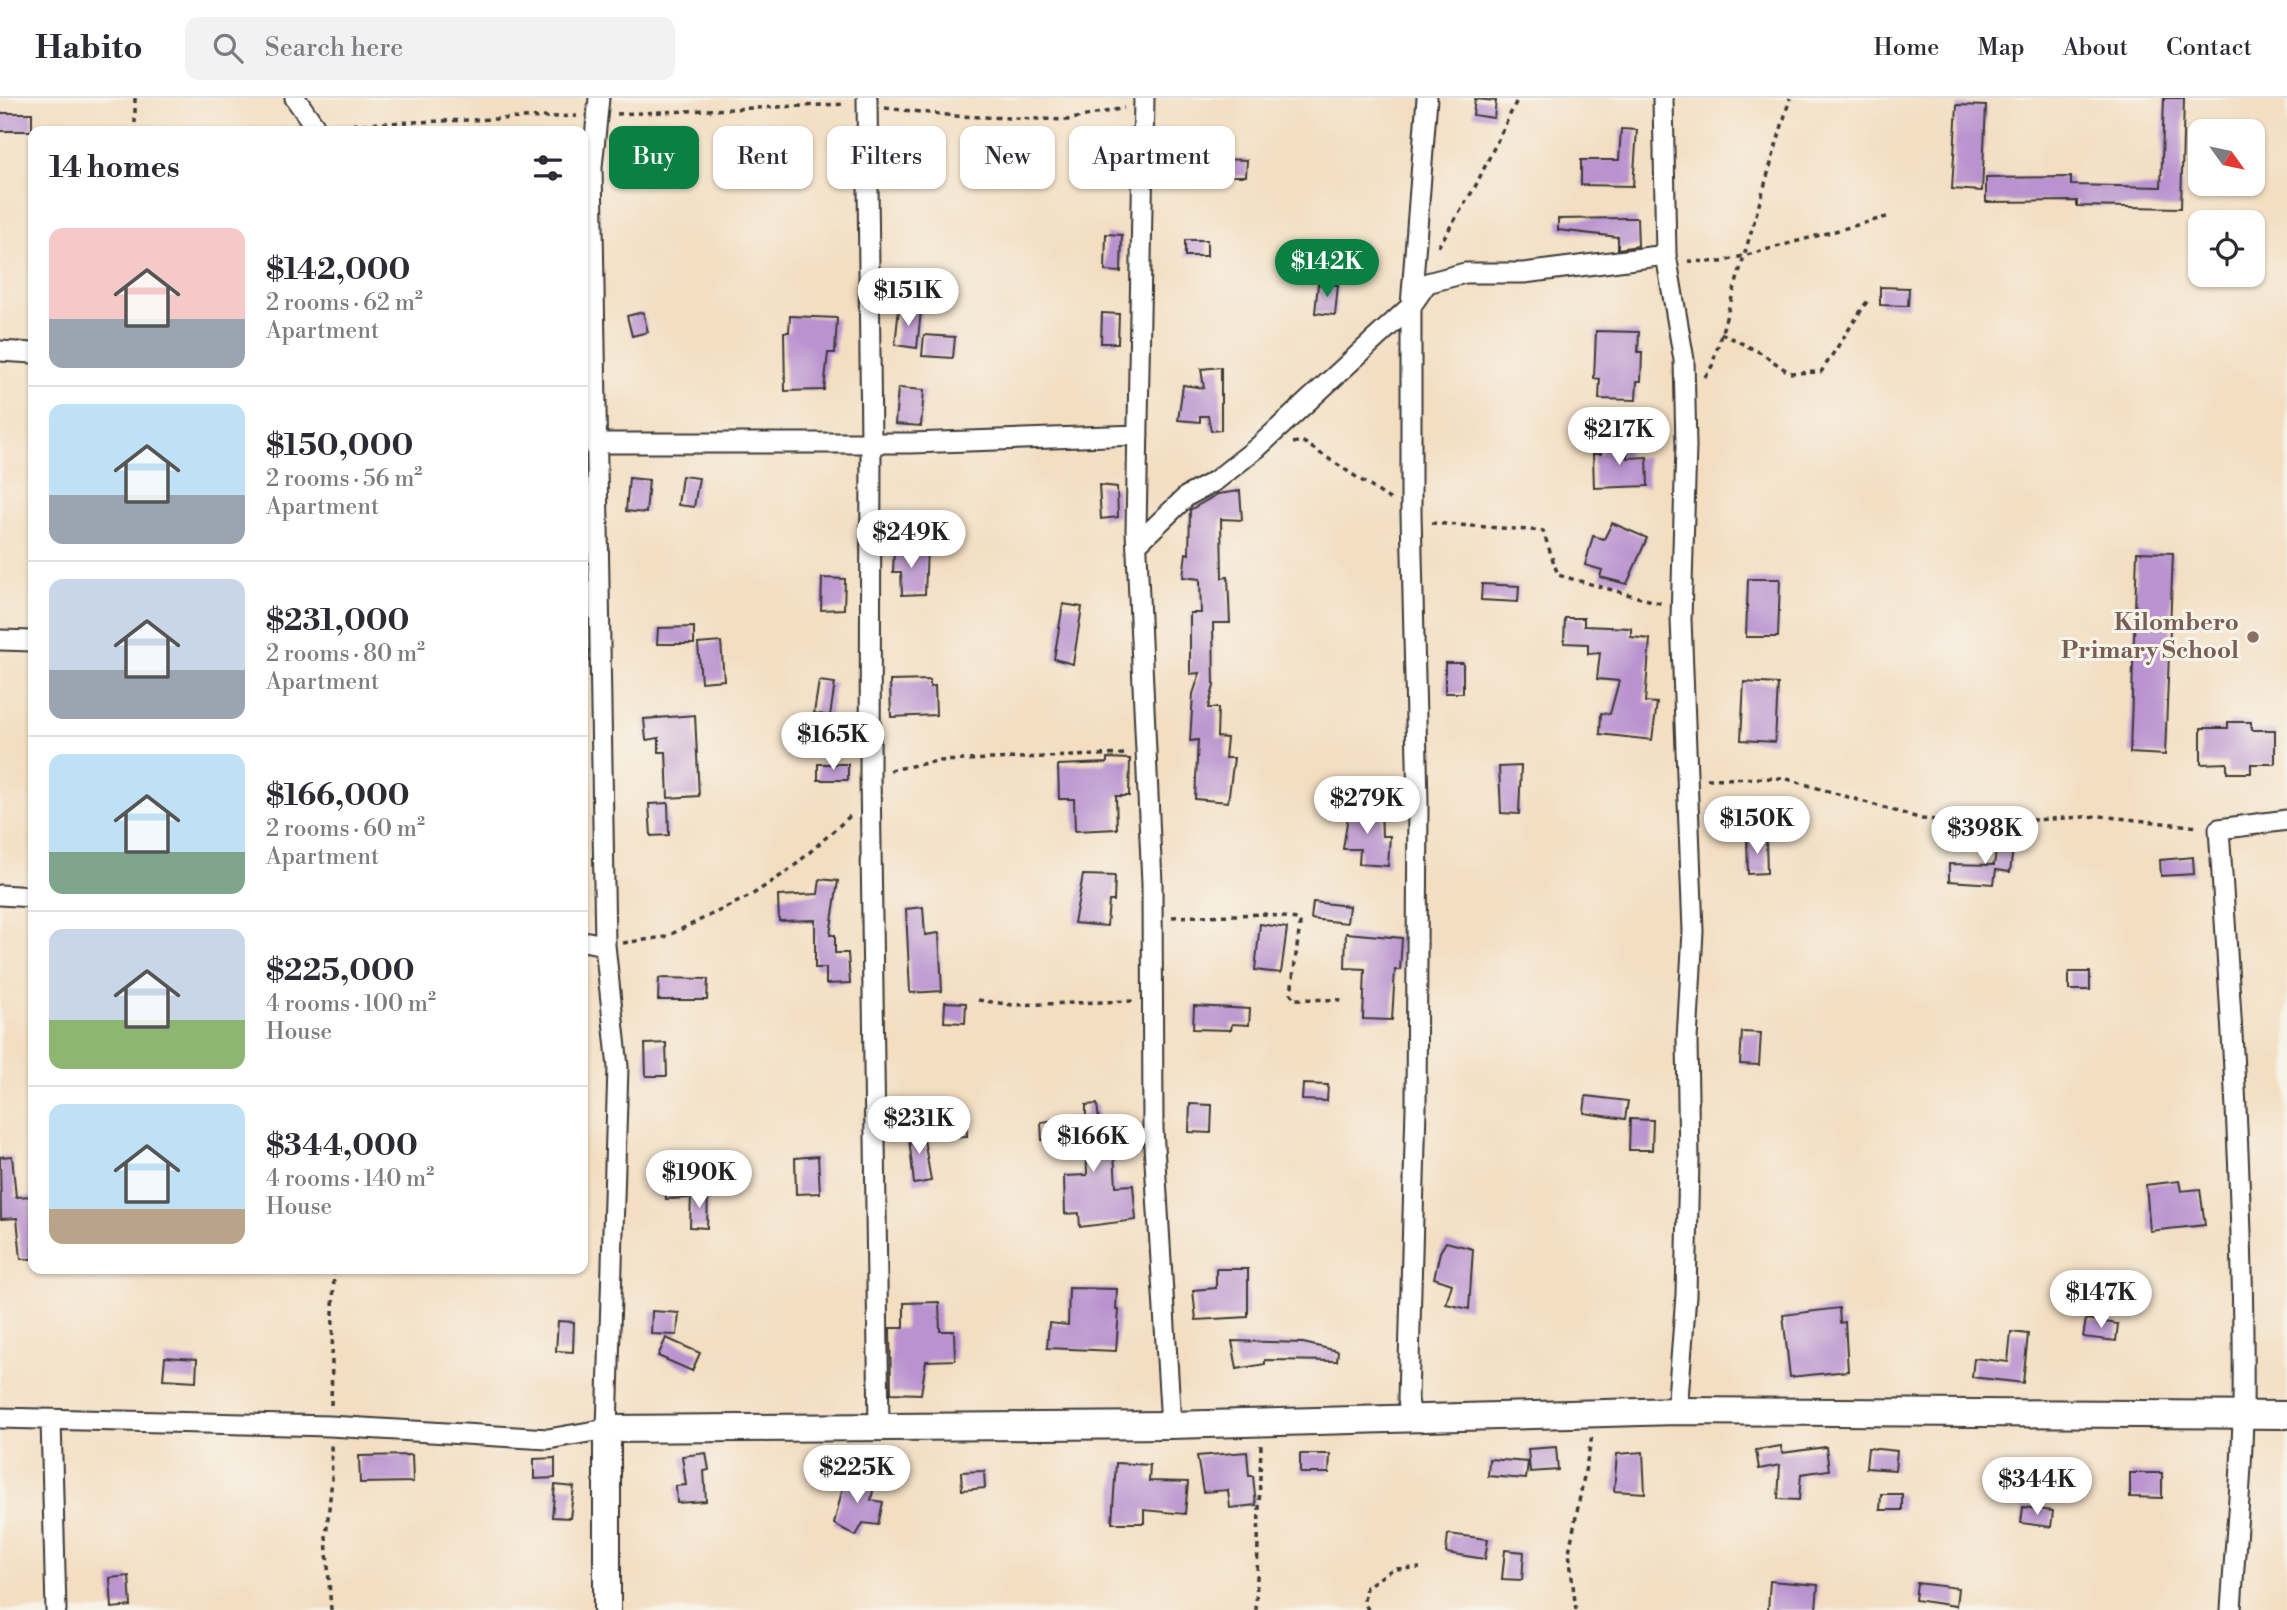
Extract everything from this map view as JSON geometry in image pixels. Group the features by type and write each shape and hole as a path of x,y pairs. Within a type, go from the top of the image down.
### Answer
{"street":[{"path":"295,98 313,126"},
{"path":"867,98 871,443 870,774 879,1428"},
{"path":"1144,98 1137,544 1152,917 1153,1129 1171,1425"},
{"path":"1411,1418 1408,1399 1416,1107 1418,802 1411,513 1412,306 1427,98"},
{"path":"1663,98 1666,255 1684,360 1681,619 1693,931 1687,1040 1689,1174 1686,1295 1676,1411"},
{"path":"598,107 592,167 590,442 605,945 618,1067 607,1429 607,1610"},
{"path":"1137,544 1187,496 1215,481 1257,448 1412,306 1427,283 1465,273 1524,273 1666,255"},
{"path":"0,351 28,353"},
{"path":"590,442 871,443 1138,435"},
{"path":"0,640 28,641"},
{"path":"2231,1610 2243,1416 2231,1005 2219,829 2287,820"},
{"path":"0,895 28,897"},
{"path":"588,942 605,945"},
{"path":"0,1418 330,1426 548,1439 607,1429 1171,1425 1676,1411 2287,1415"},
{"path":"51,1420 56,1610"}],"path":[{"path":"135,98 135,126"},
{"path":"1427,283 1440,239 1475,187 1518,98"},
{"path":"1685,408 1712,366 1790,98"},
{"path":"341,126 598,107"},
{"path":"1666,255 1695,263 1721,262 1889,216"},
{"path":"1721,333 1762,353 1790,373 1821,372 1868,300"},
{"path":"1257,448 1302,442 1411,513 1434,524 1543,531 1558,575 1666,605 1681,619"},
{"path":"1688,779 1784,778 1922,819 1983,823 2100,816 2219,829"},
{"path":"1152,917 1264,914 1297,919 1300,924 1290,993 1294,999 1343,1000"},
{"path":"978,1000 1013,1005 1153,1001"},
{"path":"1576,1610 1569,1552 1597,1413"},
{"path":"1256,1610 1261,1422"},
{"path":"1368,1610 1364,1601 1366,1587 1393,1569 1420,1568"}],"building":[{"path":"2164,98 2184,98 2181,208 2077,206 2077,201 1986,202 1986,178 2071,177 2071,185 2161,187"},
{"path":"1475,99 1496,101 1494,118 1473,115"},
{"path":"1957,105 1986,106 1982,191 1952,189"},
{"path":"0,113 32,113 32,126 28,126 28,131 0,131"},
{"path":"1621,129 1637,130 1633,186 1581,185 1581,160 1619,160"},
{"path":"1235,160 1247,160 1246,176 1235,176"},
{"path":"1637,218 1638,246 1618,249 1618,237 1558,230 1558,219"},
{"path":"1106,234 1122,235 1121,272 1105,271"},
{"path":"1185,240 1207,240 1207,256 1185,256"},
{"path":"1318,284 1338,285 1335,315 1315,313"},
{"path":"1880,287 1909,288 1908,306 1880,305"},
{"path":"899,308 921,310 917,348 895,345"},
{"path":"643,312 648,332 632,336 627,316"},
{"path":"1102,313 1119,314 1118,343 1101,343"},
{"path":"790,316 837,318 835,353 828,353 824,390 785,391 784,332 789,332"},
{"path":"1596,331 1639,332 1638,352 1642,352 1641,381 1637,381 1636,400 1599,399 1600,379 1594,378"},
{"path":"924,335 955,337 953,358 922,356"},
{"path":"1221,367 1221,430 1211,431 1208,416 1200,416 1200,422 1178,420 1183,385 1204,388 1201,369"},
{"path":"898,388 924,390 921,426 895,424"},
{"path":"1604,439 1629,443 1627,458 1647,457 1648,486 1594,488 1593,454 1601,454"},
{"path":"682,476 699,478 694,507 678,505"},
{"path":"629,478 649,480 646,513 626,511"},
{"path":"1099,485 1117,487 1118,517 1101,519"},
{"path":"1240,491 1242,520 1221,519 1222,578 1228,577 1230,623 1213,623 1214,686 1208,708 1218,708 1217,737 1227,738 1225,758 1234,758 1228,802 1195,799 1198,740 1190,741 1193,694 1200,673 1190,674 1190,613 1201,613 1200,579 1183,577 1186,553 1189,554 1190,510 1218,494"},
{"path":"1612,523 1647,538 1627,584 1600,577 1602,570 1585,565 1593,536 1604,539"},
{"path":"894,548 927,549 925,594 902,595 901,572 893,572"},
{"path":"2137,552 2173,553 2165,755 2130,753"},
{"path":"822,578 845,579 844,609 821,610"},
{"path":"1748,579 1780,579 1778,637 1746,637"},
{"path":"1482,584 1519,586 1518,602 1481,600"},
{"path":"1063,604 1082,607 1073,664 1054,659"},
{"path":"1565,618 1584,618 1584,626 1631,628 1631,637 1650,639 1645,702 1657,703 1652,740 1600,734 1601,713 1610,714 1619,681 1597,679 1600,653 1588,654 1588,644 1564,643"},
{"path":"694,627 694,644 657,644 658,628"},
{"path":"721,642 724,680 701,682 698,644"},
{"path":"1445,663 1463,663 1463,693 1445,693"},
{"path":"930,680 930,687 935,686 936,715 891,717 890,681"},
{"path":"819,681 835,683 830,716 814,713"},
{"path":"1744,682 1778,684 1775,742 1741,740"},
{"path":"695,715 699,796 668,798 666,752 659,752 659,738 646,740 644,719"},
{"path":"2228,722 2251,722 2251,730 2275,730 2275,764 2251,764 2251,773 2227,773 2227,763 2201,764 2201,728 2228,728"},
{"path":"1107,758 1130,759 1129,796 1116,796 1117,829 1075,831 1074,799 1059,799 1058,765 1107,763"},
{"path":"818,764 848,764 848,780 818,780"},
{"path":"1521,766 1519,814 1501,813 1499,767"},
{"path":"668,803 669,835 651,836 649,804"},
{"path":"1381,807 1382,836 1390,836 1388,866 1359,864 1360,849 1343,849 1349,809"},
{"path":"1766,838 1767,873 1748,874 1747,839"},
{"path":"1998,838 2014,840 2010,872 1996,870 1994,884 1949,881 1949,864 1994,865"},
{"path":"2193,857 2194,874 2161,876 2160,860"},
{"path":"1083,875 1115,876 1114,901 1109,901 1107,926 1074,923"},
{"path":"820,879 838,881 830,935 835,935 835,953 848,953 850,983 826,984 826,968 815,968 815,920 779,921 778,896 818,894"},
{"path":"1313,902 1349,906 1347,923 1311,919"},
{"path":"923,907 925,935 939,933 942,991 910,993 906,909"},
{"path":"1260,924 1287,928 1281,973 1255,970"},
{"path":"1346,933 1402,938 1400,970 1395,970 1392,1020 1363,1019 1365,969 1345,968"},
{"path":"2069,972 2090,972 2090,990 2069,990"},
{"path":"659,978 708,979 707,1000 658,1000"},
{"path":"945,1002 966,1003 965,1023 944,1022"},
{"path":"1194,1006 1250,1009 1249,1025 1232,1024 1231,1030 1193,1029"},
{"path":"1742,1032 1761,1033 1759,1065 1740,1064"},
{"path":"666,1043 667,1076 646,1076 645,1044"},
{"path":"1303,1084 1328,1085 1327,1101 1302,1100"},
{"path":"1586,1096 1628,1101 1625,1119 1584,1113"},
{"path":"1097,1104 1101,1137 1113,1136 1116,1186 1133,1185 1136,1220 1080,1227 1079,1213 1065,1214 1064,1176 1087,1175 1086,1136 1042,1140 1041,1122 1086,1116 1086,1105"},
{"path":"1190,1104 1212,1105 1211,1133 1189,1132"},
{"path":"966,1107 967,1136 949,1137 948,1108"},
{"path":"1630,1119 1653,1120 1652,1150 1629,1150"},
{"path":"922,1127 931,1181 914,1184 908,1129"},
{"path":"12,1156 16,1197 28,1196 28,1259 21,1259 17,1218 1,1219 0,1157"},
{"path":"818,1156 820,1193 796,1194 795,1158"},
{"path":"687,1181 688,1198 666,1199 665,1182"},
{"path":"2179,1181 2181,1191 2200,1189 2205,1225 2150,1231 2146,1185"},
{"path":"691,1193 708,1193 707,1228 690,1227"},
{"path":"1446,1242 1473,1249 1469,1309 1446,1304 1452,1284 1434,1278 1440,1252"},
{"path":"1216,1269 1248,1269 1248,1317 1196,1320 1193,1290 1216,1288"},
{"path":"1069,1288 1117,1289 1116,1310 1119,1310 1116,1351 1047,1348 1049,1323 1068,1325"},
{"path":"939,1302 940,1331 954,1331 955,1360 926,1361 921,1394 891,1393 890,1328 904,1328 904,1303"},
{"path":"1839,1308 1840,1323 1845,1322 1848,1371 1790,1377 1783,1315"},
{"path":"652,1311 679,1313 677,1335 651,1334"},
{"path":"2086,1319 2118,1324 2116,1341 2083,1337"},
{"path":"558,1321 574,1322 573,1352 556,1351"},
{"path":"2011,1332 2028,1334 2023,1383 1972,1377 1974,1358 2008,1362"},
{"path":"666,1338 700,1353 692,1371 658,1356"},
{"path":"1232,1341 1303,1343 1338,1351 1337,1361 1265,1360 1265,1364 1237,1369"},
{"path":"165,1357 197,1359 196,1381 163,1379"},
{"path":"1781,1446 1782,1453 1826,1447 1829,1470 1801,1474 1799,1500 1778,1499 1780,1465 1759,1469 1756,1450"},
{"path":"1556,1447 1558,1470 1530,1472 1528,1449"},
{"path":"1868,1448 1897,1451 1895,1470 1866,1468"},
{"path":"1247,1452 1256,1505 1230,1508 1228,1490 1203,1492 1197,1456"},
{"path":"1643,1452 1645,1493 1614,1491 1617,1454"},
{"path":"706,1453 709,1470 704,1471 706,1501 677,1503 676,1486 686,1485 682,1456"},
{"path":"1300,1454 1330,1454 1329,1473 1300,1473"},
{"path":"412,1455 413,1482 360,1483 359,1456"},
{"path":"555,1458 555,1478 534,1479 534,1459"},
{"path":"1489,1459 1528,1462 1526,1479 1488,1476"},
{"path":"1116,1463 1150,1465 1149,1481 1188,1482 1185,1514 1144,1510 1144,1523 1112,1523"},
{"path":"984,1471 985,1488 962,1490 961,1472"},
{"path":"2130,1473 2162,1473 2162,1498 2130,1497"},
{"path":"846,1474 875,1482 871,1500 883,1502 878,1525 863,1523 856,1536 834,1524"},
{"path":"555,1485 574,1487 570,1518 552,1517"},
{"path":"1881,1494 1902,1494 1902,1510 1880,1510"},
{"path":"2023,1507 2053,1511 2051,1527 2021,1523"},
{"path":"1448,1534 1488,1539 1485,1559 1446,1553"},
{"path":"1505,1550 1524,1552 1522,1580 1502,1579"},
{"path":"129,1576 131,1606 112,1608 110,1578"},
{"path":"1770,1581 1818,1585 1816,1610 1768,1610"},
{"path":"1917,1583 1958,1588 1956,1606 1915,1600"}],"place":[{"name":"Kilombero Primary School","path":"2253,637"}]}
